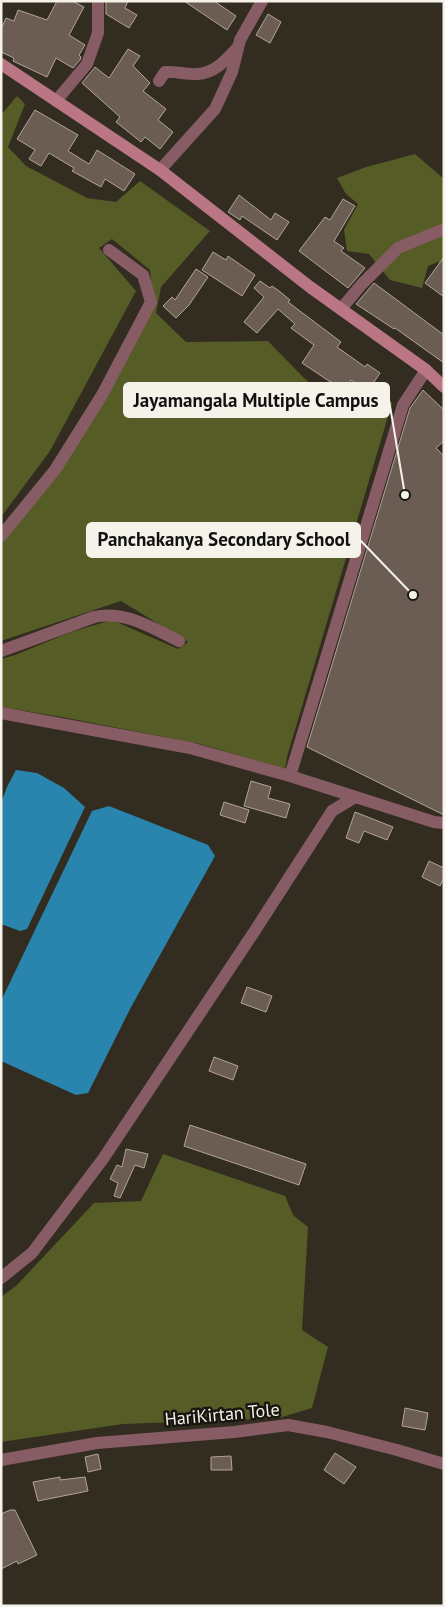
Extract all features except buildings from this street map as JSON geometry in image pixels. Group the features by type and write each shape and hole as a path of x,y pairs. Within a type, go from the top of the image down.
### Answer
{"street":[{"path":"56,101 87,64 98,33 98,1"},
{"path":"160,170 215,109 232,72 240,40 262,1"},
{"path":"159,81 165,72 174,71 197,75 210,71 222,65 238,47"},
{"path":"1,64 160,170 310,287 426,370 444,387"},
{"path":"341,309 361,285 398,248 444,229"},
{"path":"1,536 55,470 102,395 151,302 143,275 109,250"},
{"path":"290,776 403,405 426,370"},
{"path":"1,651 107,614 124,616 179,641"},
{"path":"1,713 190,748 290,776 434,822 444,823"},
{"path":"1,1278 32,1253 103,1159 332,811 354,797"},
{"name":"HariKirtan Tole","path":"1,1460 97,1443 234,1432 288,1425 336,1434 444,1464"}],"green space":[{"path":"17,96 25,104 8,147 26,166 87,198 116,202 140,181 210,231 161,287 156,313 186,342 268,341 303,377 344,414 376,393 392,403 285,769 200,744 1,707 1,659 71,632 112,620 178,649 188,642 121,601 1,641 1,544 59,474 153,308 150,270 112,239 99,248 136,291 50,451 1,517 1,115"},
{"path":"415,154 444,179 444,265 438,262 428,266 422,288 390,280 369,254 347,251 344,230 358,204 346,194 337,178 366,167"},
{"path":"163,1154 285,1196 293,1215 308,1227 302,1330 328,1347 312,1408 279,1418 123,1424 1,1442 1,1297 16,1286 94,1203 141,1201"}],"water":[{"path":"16,770 37,773 64,788 85,807 27,929 20,931 1,924 1,803"},
{"path":"109,806 208,845 215,856 130,1009 88,1093 76,1095 1,1061 1,1001 92,811"}],"place":[{"name":"Jayamangala Multiple Campus","path":"405,495"},
{"name":"Panchakanya Secondary School","path":"413,595"}]}
